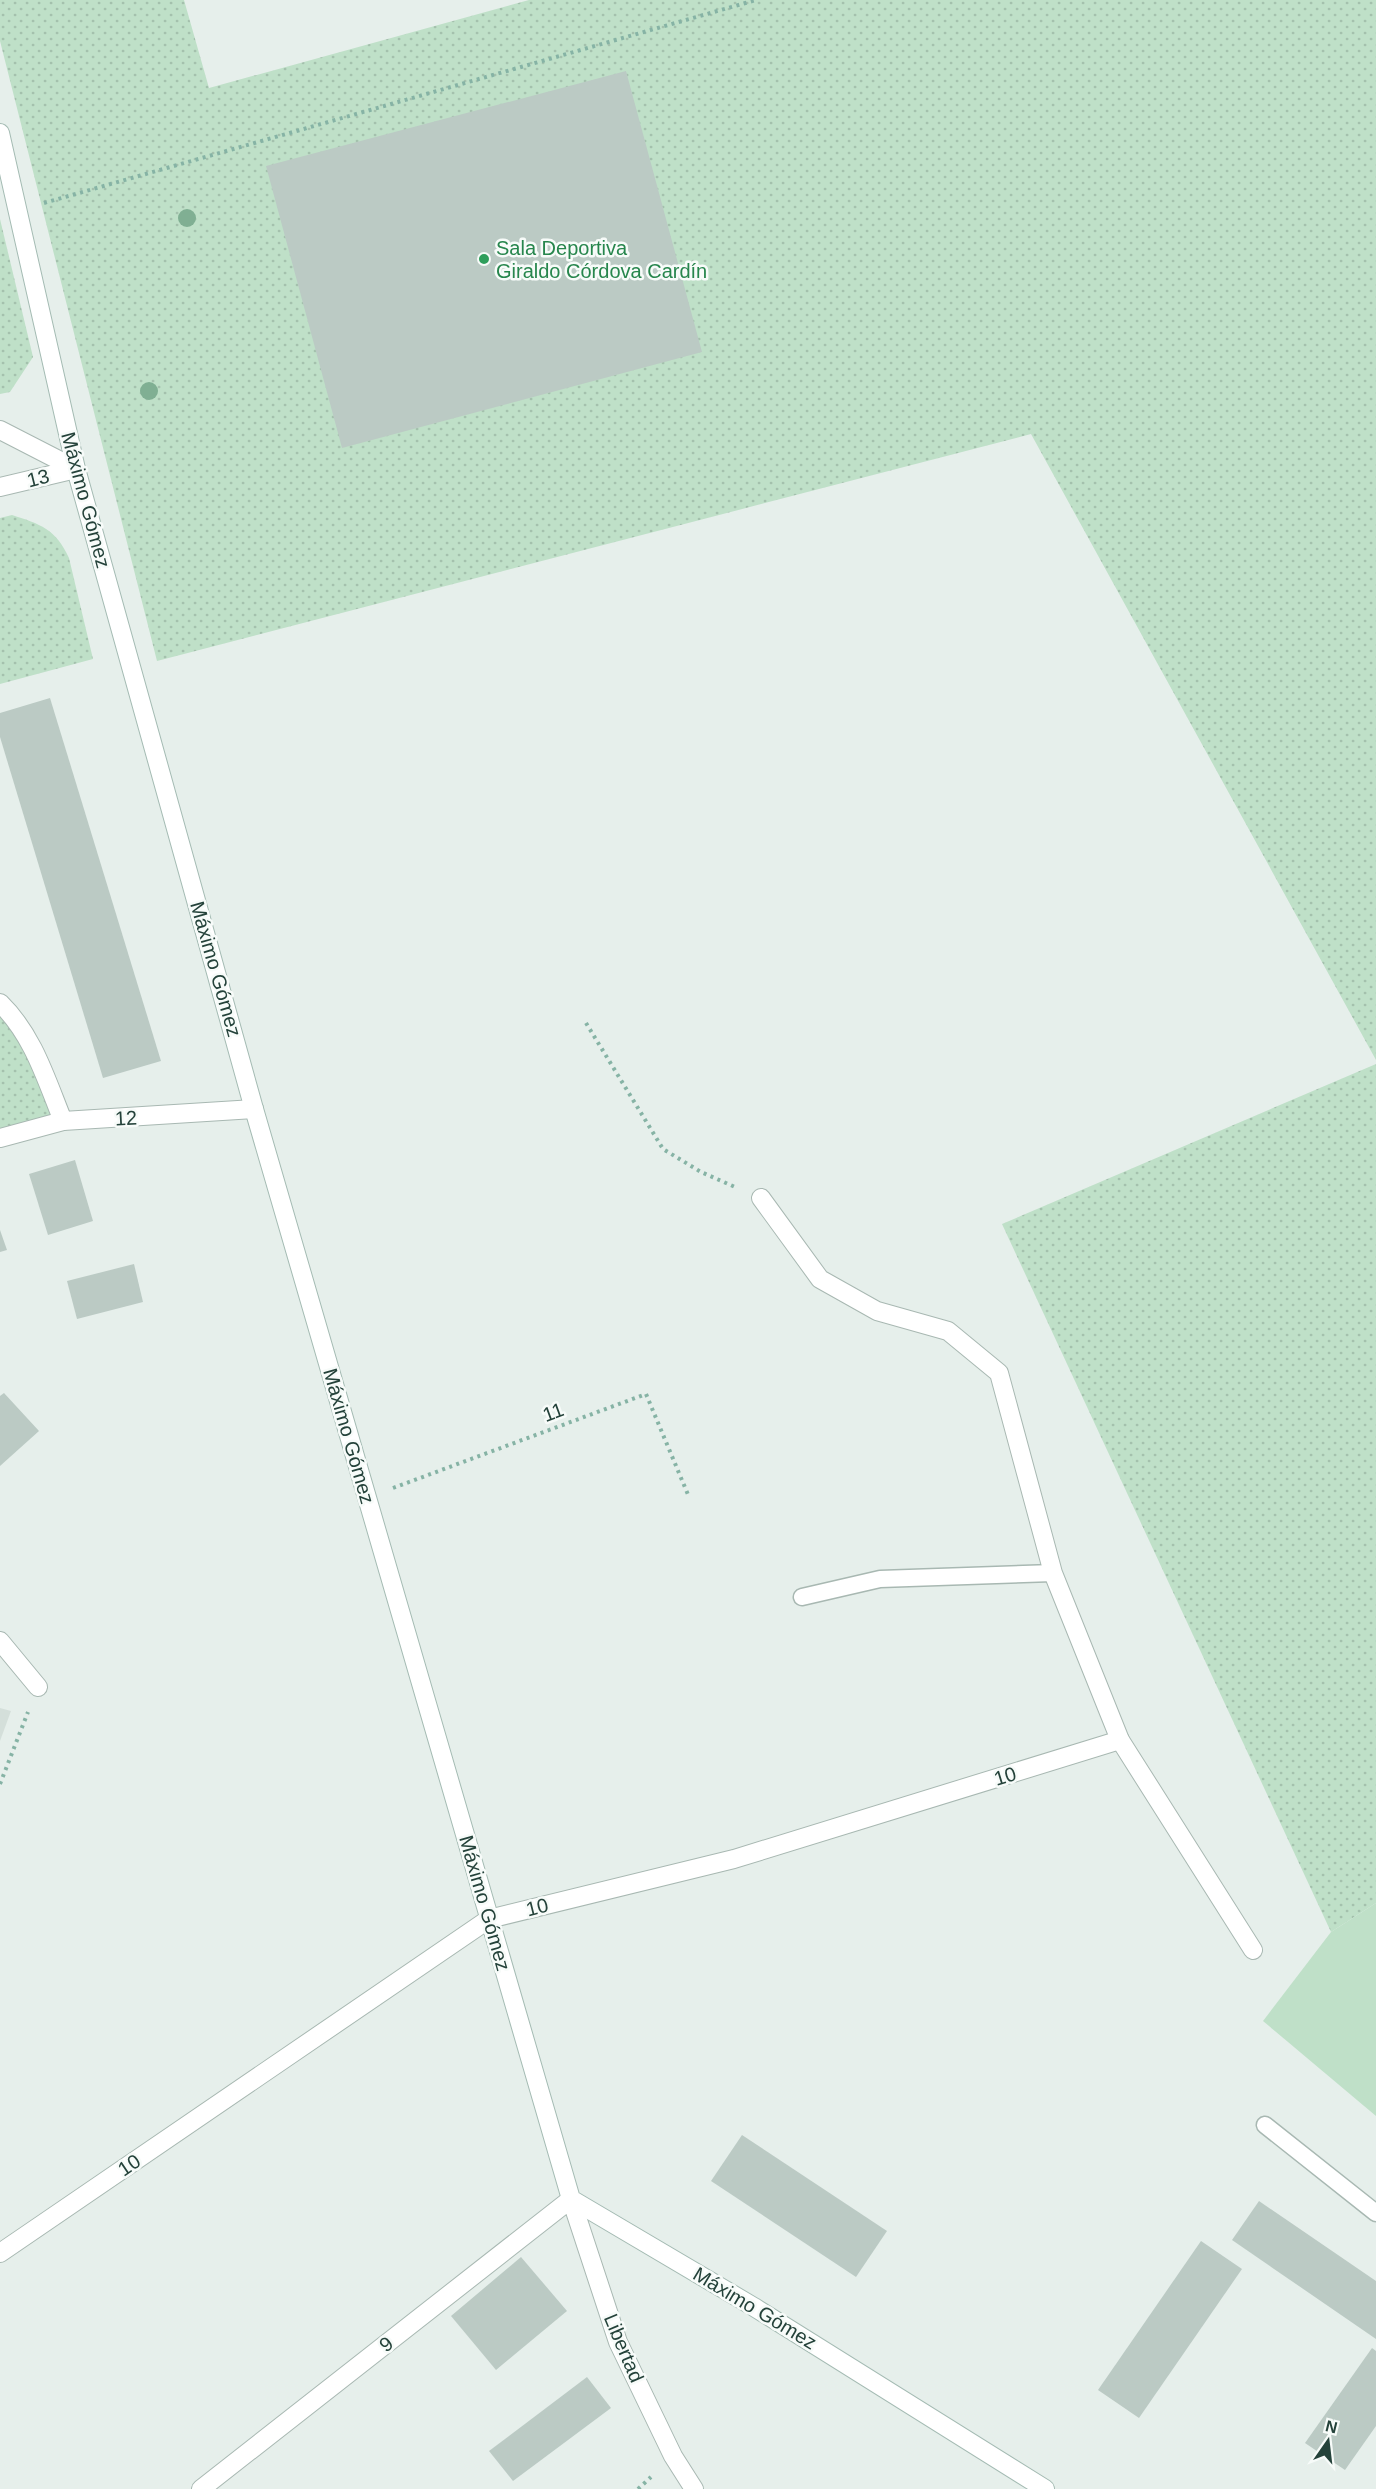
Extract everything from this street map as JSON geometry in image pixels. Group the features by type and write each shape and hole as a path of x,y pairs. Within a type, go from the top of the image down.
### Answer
{"street":[{"name":"Máximo Gómez","path":"0,133 76,469 254,1109 571,2199 754,2307 1045,2489"},
{"path":"0,430 76,469"},
{"name":"13","path":"0,487 76,469"},
{"path":"0,1003 16,1018 32,1045 63,1121"},
{"name":"12","path":"0,1138 63,1121 254,1109"},
{"path":"761,1198 820,1279 877,1311 948,1331 999,1373 1053,1573 1120,1740 1253,1950"},
{"path":"0,1641 38,1687"},
{"name":"10","path":"0,2253 489,1918 734,1859 1120,1740"},
{"name":"9","path":"201,2489 571,2199"},
{"name":"Libertad","path":"571,2199 618,2342 674,2456 694,2489"}],"lane":[{"path":"802,1597 880,1580 1053,1573"},
{"path":"1265,2125 1376,2214"}],"path":[{"path":"18,211 756,0"},
{"path":"586,1023 663,1149 700,1172 761,1198"},
{"name":"11","path":"367,1498 646,1394 689,1497"},
{"path":"0,1784 38,1687"}],"shaded area":[{"path":"0,1708 11,1711 0,1741"}],"green space":[{"path":"0,0 184,0 209,88 529,0 1376,0 1376,1060 1031,434 157,661 0,41"},
{"path":"0,219 33,357 10,392 0,394"},
{"path":"12,515 46,529 59,540 64,548 69,558 93,659 0,684 0,518"},
{"path":"0,1003 63,1121 0,1138"},
{"path":"1376,1064 1376,1903 1331,1932 1002,1224"},
{"path":"1376,1903 1376,2116 1263,2021 1331,1932"}],"building":[{"name":"Sala Deportiva Giraldo Córdova Cardín","path":"626,71 702,352 342,448 266,166"},
{"path":"50,698 161,1061 103,1078 0,737 0,713"},
{"path":"75,1160 93,1221 48,1235 29,1174"},
{"path":"0,1230 7,1250 0,1252"},
{"path":"134,1264 143,1302 77,1319 67,1281"},
{"path":"4,1393 39,1431 0,1466 0,1396"},
{"path":"742,2135 887,2231 856,2277 711,2181"},
{"path":"1259,2201 1376,2281 1376,2339 1232,2240"},
{"path":"1201,2241 1242,2269 1139,2418 1098,2390"},
{"path":"521,2257 567,2311 496,2370 451,2316"},
{"path":"1372,2348 1376,2351 1376,2426 1345,2470 1305,2443"},
{"path":"587,2377 611,2408 513,2481 489,2451"}],"place":[{"name":"Sala Deportiva Giraldo Córdova Cardín","path":"484,259"}]}
